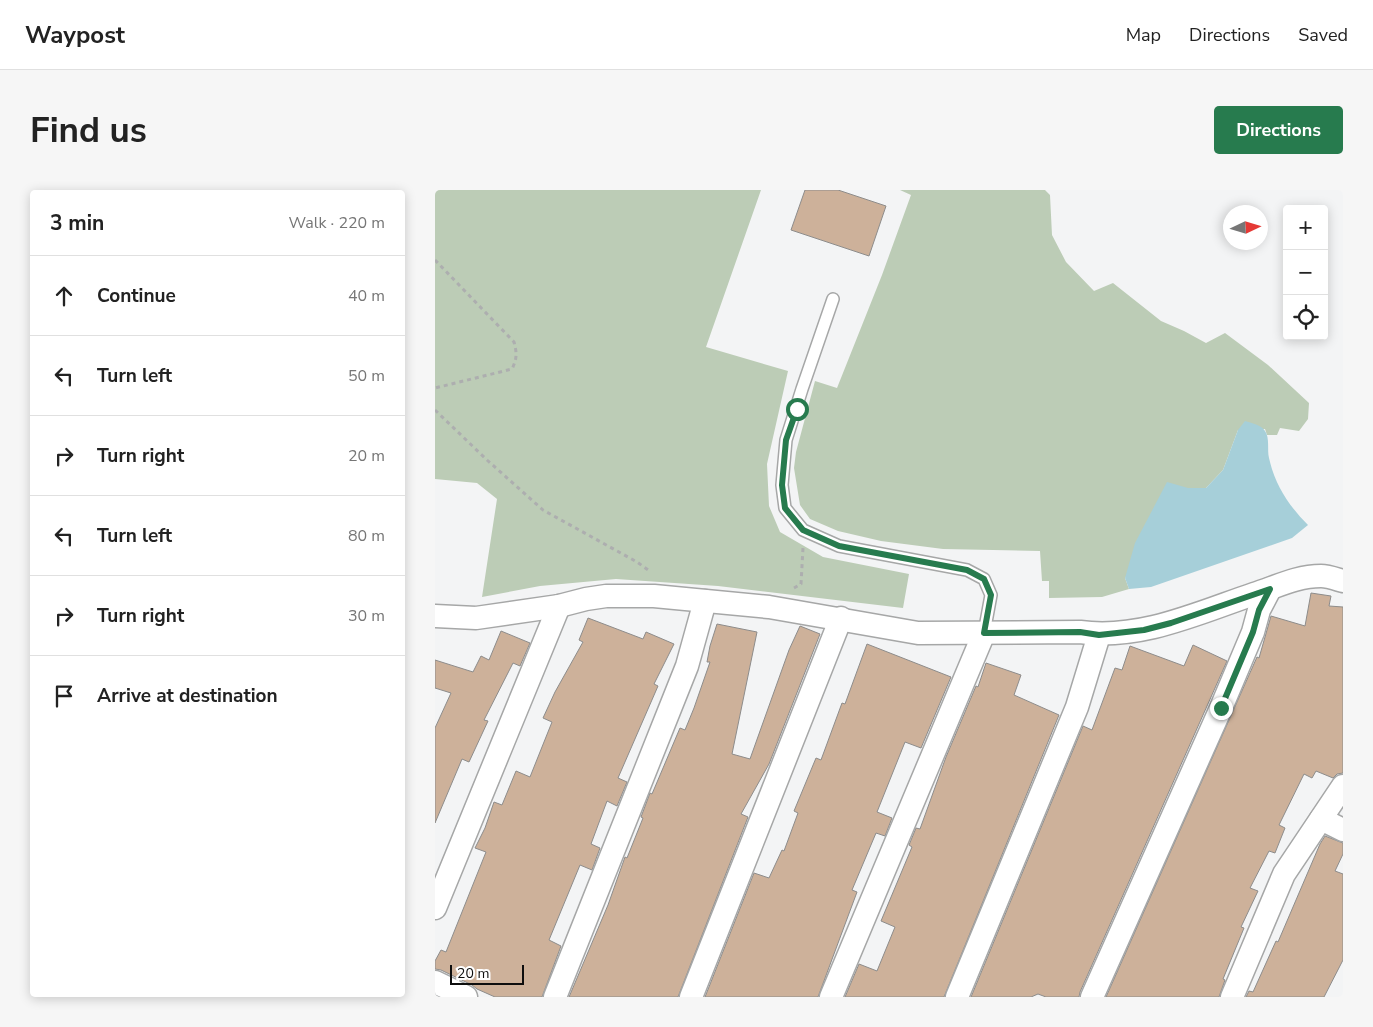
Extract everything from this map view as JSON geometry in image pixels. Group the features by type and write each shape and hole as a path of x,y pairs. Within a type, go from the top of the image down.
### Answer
{"street":[{"path":"435,616 476,618 559,606 606,596 654,596 769,607 919,633 1080,632 1099,635 1144,630 1162,625 1290,581 1321,576 1343,581"},
{"path":"1092,997 1221,708 1253,632 1259,610 1270,589"},
{"path":"555,997 687,666 705,602"},
{"path":"435,908 559,606"},
{"path":"691,997 841,618"},
{"path":"831,997 984,633"},
{"path":"957,997 1077,707 1099,635"},
{"path":"1232,997 1284,874 1343,786"},
{"path":"1321,819 1343,830"},
{"path":"435,982 466,997"}],"lane":[{"path":"833,299 786,440 782,485 785,508 803,530 839,546 967,570 984,579 991,595 984,633"}],"path":[{"path":"435,260 514,342 517,353 516,362 512,369 435,388"},
{"path":"435,410 543,510 637,562 651,572"},
{"path":"769,607 784,594 801,584 803,530"}],"green space":[{"path":"435,190 761,190 706,347 788,371 767,464 769,506 780,532 823,557 909,574 903,608 718,586 616,579 540,586 482,597 497,499 477,483 435,479"},
{"path":"900,190 1045,190 1050,195 1052,235 1066,262 1094,291 1113,283 1161,321 1206,343 1225,333 1268,365 1309,403 1308,419 1299,431 1280,428 1277,435 1267,435 1265,429 1238,430 1223,470 1206,488 1188,488 1125,578 1129,589 1102,597 1049,598 1049,581 1042,581 1040,551 943,549 881,541 838,531 810,519 800,505 794,468 796,452 815,381 837,388 882,275 911,195"}],"water":[{"path":"1245,421 1264,429 1267,437 1269,458 1279,486 1289,503 1308,525 1292,538 1151,587 1129,589 1125,578 1135,543 1167,482 1188,488 1206,488 1223,470 1238,430"}],"building":[{"path":"805,190 838,190 886,206 869,256 791,230"},
{"path":"1311,593 1331,596 1329,606 1343,607 1343,773 1337,774 1333,778 1316,771 1312,778 1304,774 1279,825 1285,828 1275,853 1269,851 1250,888 1258,891 1241,927 1244,928 1223,979 1225,980 1219,997 1106,997 1257,657 1259,658 1271,616 1305,626"},
{"path":"588,618 643,639 646,632 674,644 654,684 658,686 618,778 627,782 617,806 607,801 591,844 600,848 592,870 580,865 549,940 561,946 542,997 495,997 441,970 435,969 435,961 441,950 446,952 486,852 475,848 485,828 494,802 502,805 516,771 530,777 552,722 543,718 583,642 579,640"},
{"path":"717,624 757,632 732,754 750,759 789,650 800,626 820,634 769,764 741,814 748,817 678,997 569,997 608,905 625,857 627,858 643,818 641,817 650,793 652,794 680,728 685,730 694,708 710,662 707,662"},
{"path":"501,631 530,643 520,666 513,663 484,720 488,721 469,762 462,759 435,823 435,728 451,693 435,688 435,660 473,672 481,656 489,660"},
{"path":"867,644 951,677 921,748 905,742 877,812 892,818 885,836 876,833 852,890 857,892 818,997 705,997 754,873 769,878 782,850 784,851 798,813 794,811 816,758 821,760 842,703 845,704"},
{"path":"1193,645 1227,661 1079,997 1046,997 1038,994 1031,997 971,997 1083,726 1092,730 1115,668 1122,670 1130,646 1184,666"},
{"path":"986,663 1021,675 1014,695 1059,715 944,997 845,997 859,964 877,971 895,927 881,921 912,847 909,845 916,828 920,829 946,757 976,686 978,687"},
{"path":"1325,836 1343,843 1343,854 1335,871 1343,874 1343,960 1324,997 1246,997 1249,991 1253,992 1276,941 1278,942"}],"route":[{"path":"797,409 786,440 782,485 785,508 803,530 839,546 967,570 984,579 991,595 984,633 1080,632 1099,635 1144,630 1171,623 1270,589 1259,610 1253,632 1221,708"}]}
